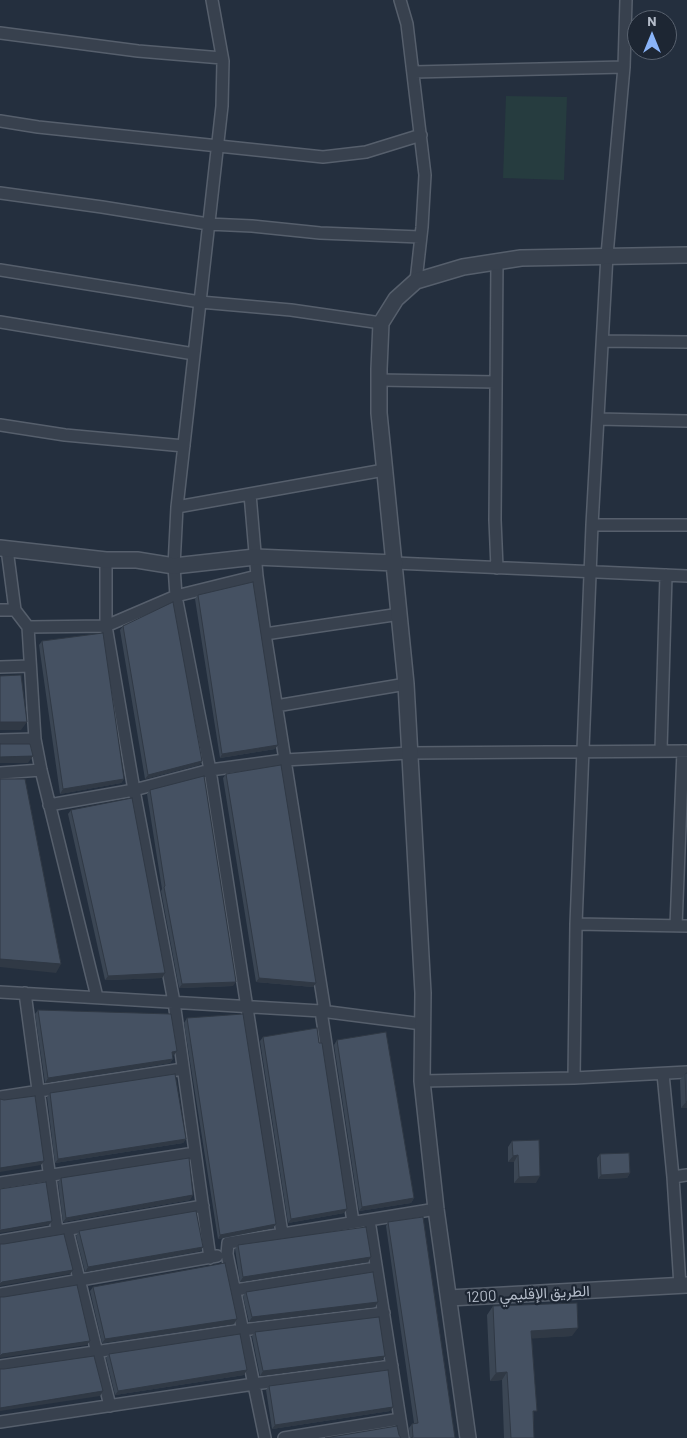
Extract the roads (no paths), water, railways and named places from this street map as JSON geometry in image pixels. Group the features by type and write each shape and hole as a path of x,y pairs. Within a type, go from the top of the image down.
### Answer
{"street":[{"path":"212,0 222,58 222,106 177,507 174,566 176,596 210,770 282,1233"},
{"path":"400,0 407,24 414,72 425,175 416,281"},
{"path":"574,1078 576,924 592,525 607,255 624,67 626,0"},
{"path":"0,33 138,51 222,58"},
{"path":"414,72 624,67"},
{"path":"0,121 323,157 350,155 396,145 421,135"},
{"path":"0,193 102,206 208,224 252,226 329,234 420,237"},
{"path":"450,1298 436,1209 422,1081 423,993 406,684 384,470 379,380 382,323 396,299 416,281 497,260 607,255 687,255"},
{"path":"497,260 495,520 497,568"},
{"path":"0,270 200,302 291,310 382,323"},
{"path":"0,322 194,354"},
{"path":"603,341 687,342"},
{"path":"379,380 496,382"},
{"path":"598,419 687,421"},
{"path":"0,425 65,435 184,446"},
{"path":"177,507 384,470"},
{"path":"250,494 264,634 323,1011 353,1222"},
{"path":"592,525 687,525"},
{"path":"98,997 41,770 35,739 28,627 15,610 4,549 106,560 137,560 174,566 255,557 687,576"},
{"path":"106,560 106,626 134,790 174,1002 210,1258"},
{"path":"661,750 666,575"},
{"path":"28,627 106,626 176,596 257,576"},
{"path":"0,610 15,610"},
{"path":"264,634 400,614"},
{"path":"0,667 30,666"},
{"path":"276,706 406,684"},
{"path":"0,740 35,739"},
{"path":"49,805 134,790 210,770 285,760 409,753 685,751 681,926 576,924"},
{"path":"0,773 41,770"},
{"path":"0,992 323,1011 422,1024"},
{"path":"25,993 48,1175 62,1231 79,1281 110,1406"},
{"path":"0,1097 183,1069"},
{"path":"422,1081 574,1078 687,1072"},
{"path":"663,1074 683,1285"},
{"path":"0,1182 195,1153"},
{"path":"673,1177 687,1175"},
{"path":"0,1241 203,1206"},
{"path":"265,1438 227,1254 227,1245 231,1242 282,1233 436,1209"},
{"path":"368,1220 403,1438"},
{"path":"0,1294 227,1254"},
{"path":"235,1290 376,1268"},
{"name":"الطريق الإقليمي 1200","path":"468,1438 450,1298 683,1285"},
{"path":"0,1366 242,1330 384,1313"},
{"path":"0,1422 254,1384 392,1366"},
{"path":"284,1438 400,1419"}]}
